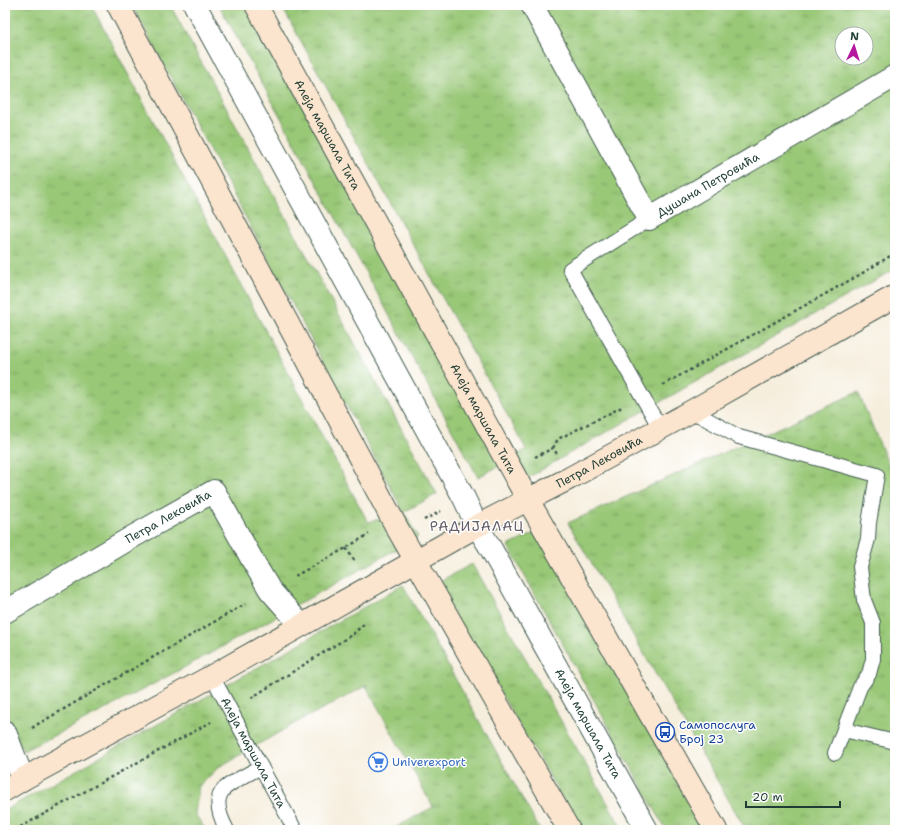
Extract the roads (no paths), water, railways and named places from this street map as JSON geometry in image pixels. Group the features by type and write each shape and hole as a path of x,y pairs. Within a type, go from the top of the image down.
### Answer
{"street":[{"path":"118,5 392,519 569,830"},
{"name":"Алеја маршала Тита","path":"195,5 464,498 477,526 647,830"},
{"name":"Алеја маршала Тита","path":"256,5 528,500 716,830"},
{"name":"Душана Петровића","path":"532,5 649,219 895,76"},
{"name":"Петра Лековића","path":"5,790 212,676 477,526 692,411 895,296"},
{"name":"Петра Лековића","path":"5,612 214,491 270,590 301,625"},
{"path":"5,732 23,779"}],"lane":[{"path":"649,219 570,269 660,428"},
{"path":"692,411 739,437 878,475 869,523 868,539 860,567 864,600 873,623 873,659 869,674 860,687 835,753"},
{"name":"Алеја маршала Тита","path":"212,676 295,830"},
{"path":"844,730 895,742"},
{"path":"227,830 221,818 219,807 223,790 261,767"}],"place":[{"name":"Самопослуга Број 23","path":"665,732"},
{"name":"Univerexport","path":"378,762"}],"district":[{"name":"РАДИЈАЛАЦ","path":"477,526"}]}
